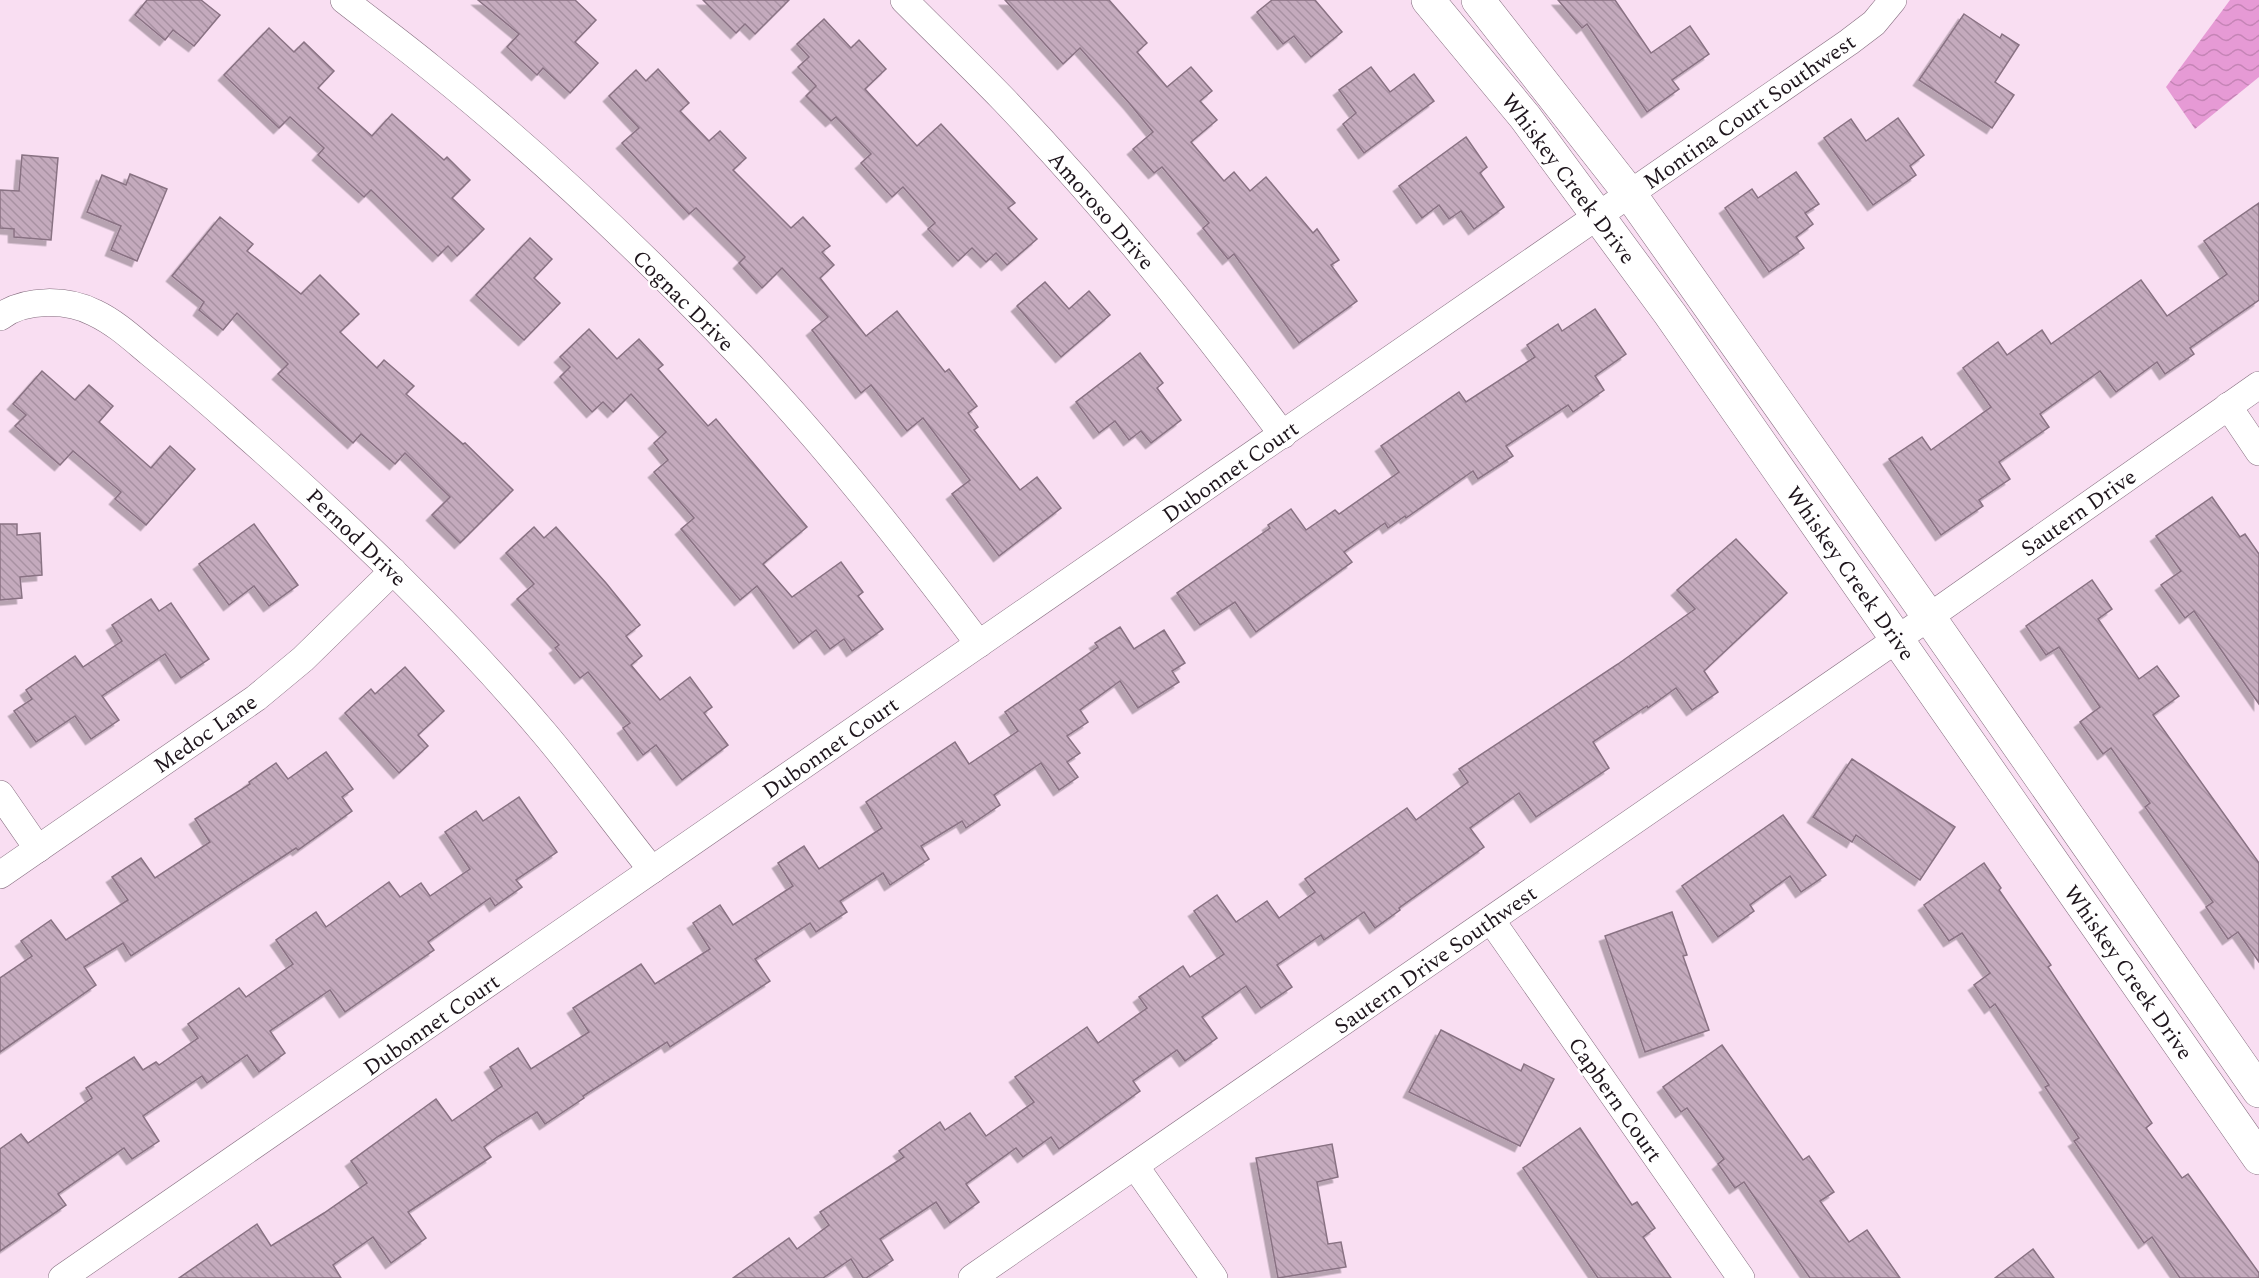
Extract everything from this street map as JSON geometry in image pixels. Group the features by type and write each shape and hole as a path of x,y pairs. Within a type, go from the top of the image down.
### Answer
{"street":[{"name":"Cognac Drive","path":"344,0 431,67 557,176 744,359 904,544 979,644"},
{"name":"Amoroso Drive","path":"904,0 1004,100 1096,202 1179,299 1282,435"},
{"name":"Whiskey Creek Drive","path":"1428,0 1525,117 1670,314 2259,1158"},
{"name":"Whiskey Creek Drive","path":"1478,0 1630,194 2259,1091"},
{"name":"Montina Court Southwest","path":"1598,215 1849,42 1874,23 1893,0"},
{"name":"Dubonnet Court","path":"62,1278 1598,215"},
{"name":"Pernod Drive","path":"0,317 35,303 66,304 94,312 119,327 194,389 308,490 446,624 546,735 652,870"},
{"name":"Sautern Drive","path":"1897,639 2259,385"},
{"path":"2228,406 2259,452"},
{"name":"Medoc Lane","path":"0,874 256,698 303,659 393,571"},
{"name":"Sautern Drive Southwest","path":"972,1278 1897,639"},
{"path":"0,794 38,849"},
{"name":"Capbern Court","path":"1491,920 1741,1278"},
{"path":"1136,1166 1214,1278"}],"water":[{"path":"2230,0 2259,0 2259,77 2195,129 2166,87"}],"building":[{"path":"147,0 201,0 220,15 194,46 173,30 165,40 135,15"},
{"path":"478,0 575,0 596,20 575,42 598,63 570,93 543,68 537,75 507,47 519,34"},
{"path":"703,0 789,0 755,34 745,24 736,33"},
{"path":"1005,0 1109,0 1147,43 1137,52 1167,87 1191,67 1212,91 1200,101 1217,120 1191,142 1224,181 1234,172 1250,191 1266,177 1313,233 1317,229 1339,260 1331,265 1357,301 1299,343 1234,254 1228,259 1203,228 1209,223 1162,167 1154,173 1133,149 1153,132 1130,104 1080,48 1063,64"},
{"path":"1272,0 1315,0 1342,32 1311,57 1294,36 1283,44 1257,12"},
{"path":"1558,0 1615,0 1651,53 1690,26 1709,54 1672,80 1679,89 1647,112 1587,24 1582,28"},
{"path":"1964,14 2000,38 2002,34 2019,45 1995,82 2014,95 1992,128 1919,80"},
{"path":"824,19 851,48 859,40 886,69 865,89 917,146 941,124 1015,203 1008,208 1037,239 1007,265 996,253 986,262 972,248 958,261 928,229 935,223 903,187 892,197 861,163 871,154 836,117 831,121 806,96 816,86 798,67 809,57 797,44"},
{"path":"269,28 294,52 304,42 334,71 318,88 372,136 392,114 444,160 447,157 470,180 452,198 484,229 457,256 448,246 438,256 371,190 364,197 318,155 324,148 290,117 279,128 224,75"},
{"path":"1371,67 1390,92 1414,74 1434,101 1364,153 1343,124 1356,113 1339,90"},
{"path":"658,69 689,103 680,111 709,141 720,131 746,158 733,170 791,228 803,217 830,246 822,252 834,265 820,278 866,336 897,311 945,372 949,369 977,406 968,413 978,427 974,430 1020,490 1037,477 1061,508 999,556 952,494 970,480 923,418 907,431 871,385 861,393 812,330 828,317 782,268 762,288 739,263 745,257 696,208 689,214 622,143 639,128 609,96 636,70 646,81"},
{"path":"1898,118 1924,155 1910,166 1916,175 1873,205 1824,138 1851,119 1866,141"},
{"path":"1466,137 1487,167 1480,173 1504,207 1474,229 1461,211 1449,219 1439,205 1422,218 1399,186"},
{"path":"22,155 58,158 51,240 14,237 14,229 0,228 0,190 19,191"},
{"path":"1796,172 1819,204 1805,213 1813,224 1796,237 1804,248 1769,272 1725,208 1752,189 1758,198"},
{"path":"130,174 167,189 137,261 111,250 121,226 87,212 102,175 126,185"},
{"path":"2259,203 2259,300 2190,348 2194,354 2165,374 2157,362 2116,392 2100,371 2040,414 2049,427 1999,462 2010,479 1979,500 1983,506 1941,535 1889,459 1922,437 1931,450 1991,407 1963,368 1998,342 2007,355 2042,330 2051,344 2141,280 2167,316 2227,274 2204,241"},
{"path":"220,217 253,244 247,251 301,294 320,275 359,314 340,332 377,368 384,360 414,386 406,394 463,444 465,443 513,490 460,543 432,515 450,497 405,453 395,464 361,434 353,443 278,374 288,364 237,313 223,330 199,310 204,302 172,276"},
{"path":"530,238 552,259 534,278 560,303 524,340 476,295"},
{"path":"1045,282 1069,309 1089,291 1110,315 1061,357 1017,306"},
{"path":"1595,309 1626,354 1595,376 1604,390 1573,412 1568,405 1506,446 1513,456 1478,479 1473,471 1406,518 1405,516 1388,528 1385,523 1344,552 1352,562 1256,632 1235,602 1200,625 1177,593 1270,528 1268,525 1291,509 1306,530 1335,510 1339,514 1399,472 1381,446 1459,392 1466,402 1535,357 1527,345 1558,324 1562,331"},
{"path":"589,329 617,359 639,339 663,365 658,369 708,426 716,419 807,527 763,564 792,597 841,562 863,592 858,596 883,629 852,651 844,639 830,649 816,630 799,643 757,586 740,600 681,529 694,518 654,472 668,460 654,443 666,432 631,394 613,412 603,402 592,412 560,377 570,367 560,357"},
{"path":"1140,353 1163,383 1157,388 1181,420 1151,443 1141,431 1129,440 1115,421 1099,433 1076,402"},
{"path":"42,371 75,400 89,385 113,406 99,422 151,468 170,446 195,469 146,525 115,499 121,492 73,451 60,465 15,426 26,415 13,404"},
{"path":"2212,497 2240,537 2245,534 2259,554 2259,704 2194,611 2185,618 2161,585 2181,571 2156,536"},
{"path":"0,524 17,524 17,535 40,533 42,575 20,577 22,598 0,600"},
{"path":"254,524 298,585 269,606 254,586 229,605 199,564"},
{"path":"534,527 544,538 556,527 640,625 626,636 642,656 631,665 660,700 690,677 712,707 704,713 728,745 682,780 656,745 643,755 623,728 630,723 588,672 580,678 555,648 559,645 517,599 534,584 506,553"},
{"path":"1736,539 1787,593 1704,671 1718,692 1692,710 1676,688 1593,742 1609,768 1536,817 1519,793 1470,828 1484,847 1399,908 1400,910 1375,928 1364,912 1324,940 1321,935 1277,965 1292,987 1261,1008 1246,986 1202,1017 1217,1038 1185,1061 1177,1050 1133,1081 1140,1091 1059,1149 1051,1137 1023,1157 1016,1148 966,1184 979,1202 950,1223 936,1202 880,1239 893,1260 866,1278 863,1278 851,1259 823,1278 733,1278 789,1238 797,1249 829,1225 820,1212 904,1157 899,1151 940,1122 945,1130 970,1113 986,1136 1034,1102 1015,1077 1087,1027 1098,1043 1147,1008 1139,997 1183,966 1190,977 1224,954 1194,911 1217,895 1236,922 1267,901 1279,918 1315,892 1305,879 1407,808 1416,820 1468,782 1459,769 1618,664 1695,609 1677,590"},
{"path":"2092,580 2112,609 2098,619 2139,679 2157,666 2179,696 2153,715 2259,863 2259,962 2238,932 2228,939 2206,907 2213,902 2145,807 2150,803 2111,748 2103,754 2080,722 2100,707 2059,647 2046,655 2026,626"},
{"path":"151,599 159,611 171,603 209,659 181,678 165,654 102,696 119,720 91,739 75,716 36,742 14,711 32,699 26,690 75,656 83,667 122,641 112,625"},
{"path":"1120,627 1134,649 1164,630 1185,663 1172,671 1179,682 1138,708 1120,681 1080,710 1088,722 1067,736 1080,753 1067,762 1078,777 1059,790 1041,763 994,795 1000,805 966,828 962,821 921,846 929,859 890,885 883,873 840,901 847,912 816,932 810,923 755,959 770,981 670,1047 667,1042 583,1096 584,1098 545,1124 537,1112 497,1137 484,1147 491,1157 408,1212 426,1238 391,1263 373,1237 333,1265 341,1278 179,1278 257,1224 271,1246 324,1213 367,1183 351,1161 436,1099 452,1121 502,1086 490,1067 518,1048 531,1069 589,1032 573,1008 641,964 655,984 710,949 693,923 720,905 733,925 793,886 778,863 804,846 819,869 882,828 866,802 955,742 969,764 1018,731 1005,712 1098,647 1095,643"},
{"path":"405,667 444,711 418,735 428,746 399,773 345,713 371,689 375,694"},
{"path":"326,752 353,789 342,797 352,811 298,850 296,848 131,956 123,943 84,967 96,985 0,1052 0,978 32,956 21,941 51,920 66,940 128,900 112,877 141,858 155,878 210,842 195,819 250,784 249,782 276,763 288,779"},
{"path":"1852,759 1955,827 1920,880 1856,835 1852,842 1813,817"},
{"path":"519,797 557,852 516,880 522,887 495,906 490,898 428,942 434,950 345,1012 330,990 270,1031 285,1053 259,1072 247,1055 207,1083 202,1076 143,1116 159,1141 132,1159 124,1148 58,1194 66,1205 0,1251 0,1149 21,1134 28,1143 92,1098 86,1088 134,1057 143,1070 156,1062 159,1065 198,1038 188,1024 239,988 246,997 293,964 276,940 316,912 326,927 389,882 400,897 421,883 430,896 470,869 445,832 476,811 483,821"},
{"path":"1783,815 1826,875 1801,892 1790,876 1750,905 1754,911 1718,937 1682,886"},
{"path":"1984,863 2001,888 1999,890 2051,965 2048,967 2152,1123 2146,1128 2182,1178 2188,1174 2259,1273 2259,1278 2180,1278 2152,1237 2144,1243 2074,1141 2079,1138 2045,1087 2049,1085 1995,1004 1990,1008 1974,985 1990,973 1962,933 1949,941 1924,905"},
{"path":"1672,912 1687,955 1683,956 1709,1030 1645,1052 1605,936"},
{"path":"1441,1030 1521,1071 1524,1064 1554,1079 1520,1146 1409,1092"},
{"path":"1722,1045 1803,1160 1809,1156 1834,1192 1820,1201 1849,1242 1867,1230 1900,1278 1810,1278 1744,1182 1735,1188 1718,1164 1724,1159 1687,1108 1681,1112 1663,1087"},
{"path":"1580,1128 1632,1205 1637,1202 1655,1228 1643,1237 1671,1278 1598,1278 1523,1168"},
{"path":"1332,1144 1338,1177 1317,1182 1328,1244 1341,1242 1346,1267 1278,1278 1256,1158"},
{"path":"2033,1249 2054,1278 1995,1278"}]}
